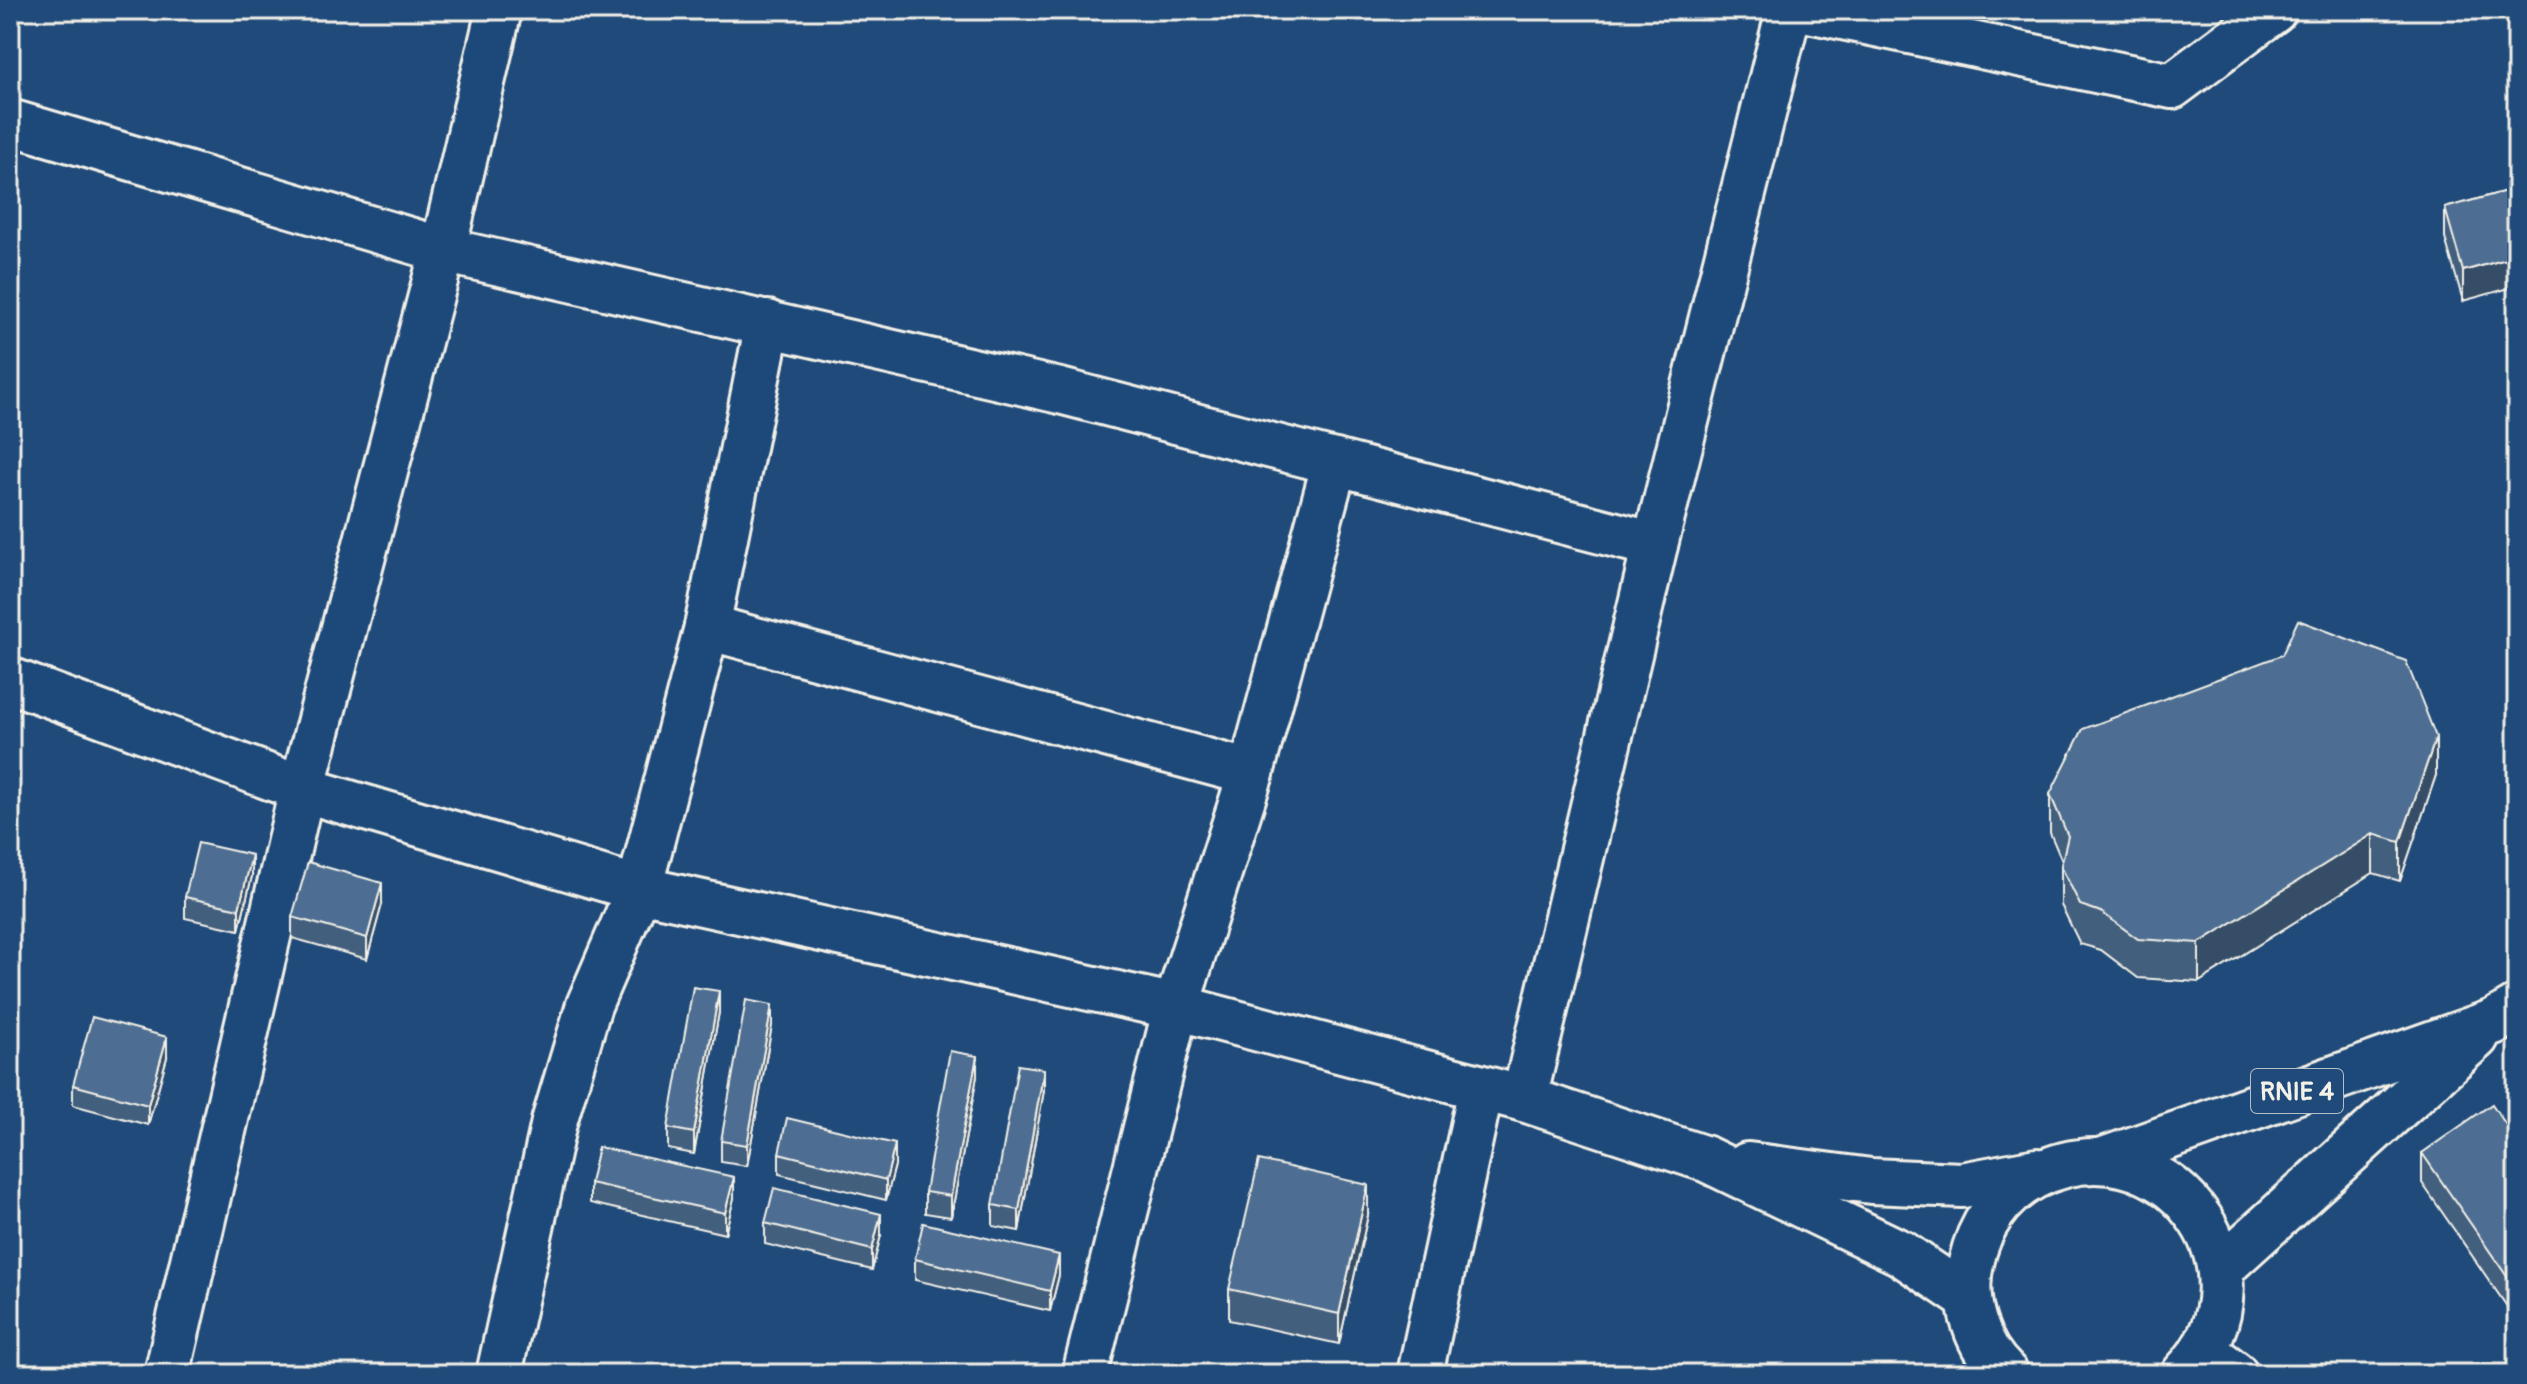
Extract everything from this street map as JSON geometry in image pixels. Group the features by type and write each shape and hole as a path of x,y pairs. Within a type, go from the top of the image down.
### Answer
{"street":[{"path":"167,1374 302,789 443,250 499,10"},
{"path":"1524,1099 1655,545 1789,10"},
{"path":"1809,10 2172,86 2274,10"},
{"path":"10,122 443,250 1060,391 1655,545"},
{"path":"499,1374 554,1122 589,1005 639,889 707,627 768,323"},
{"path":"1085,1374 1176,1007 1251,773 1335,462"},
{"path":"707,627 1251,773"},
{"path":"10,680 302,789 639,889 1176,1007 1524,1099 1706,1159 1901,1253 1969,1299"},
{"name":"RNIE 4","path":"2101,1161 2505,1015"},
{"name":"RNIE 4","path":"2220,1269 2505,1015"},
{"path":"1420,1374 1481,1089"},
{"path":"1706,1159 1871,1181 1962,1185 2049,1169 2075,1161 2127,1165 2155,1175 2179,1192 2198,1214 2212,1240 2220,1269 2220,1296 2207,1366"},
{"path":"1990,1364 1969,1299 1969,1272 1975,1245 1986,1221 2003,1198 2049,1169"}],"building":[{"path":"2517,188 2517,256 2463,271 2445,208"},
{"path":"2517,484 2517,504 2508,490"},
{"path":"2298,620 2406,661 2436,737 2400,842 2373,834 2199,943 2138,939 2101,912 2080,905 2061,866 2068,836 2050,794 2083,729 2282,655"},
{"path":"198,843 252,855 239,909 185,897"},
{"path":"308,862 382,883 367,938 292,917"},
{"path":"693,987 719,991 694,1133 668,1128"},
{"path":"746,1000 772,1005 747,1145 721,1141"},
{"path":"92,1017 167,1037 148,1105 73,1085"},
{"path":"950,1051 977,1056 951,1196 925,1192"},
{"path":"1018,1065 1044,1069 1019,1210 993,1205"},
{"path":"2492,1104 2517,1141 2517,1291 2422,1153"},
{"path":"787,1118 895,1144 886,1180 779,1153"},
{"path":"598,1147 734,1177 725,1213 590,1183"},
{"path":"1259,1160 1368,1185 1339,1314 1229,1289"},
{"path":"774,1188 881,1214 872,1250 765,1223"},
{"path":"923,1223 1059,1255 1050,1291 915,1259"}]}
